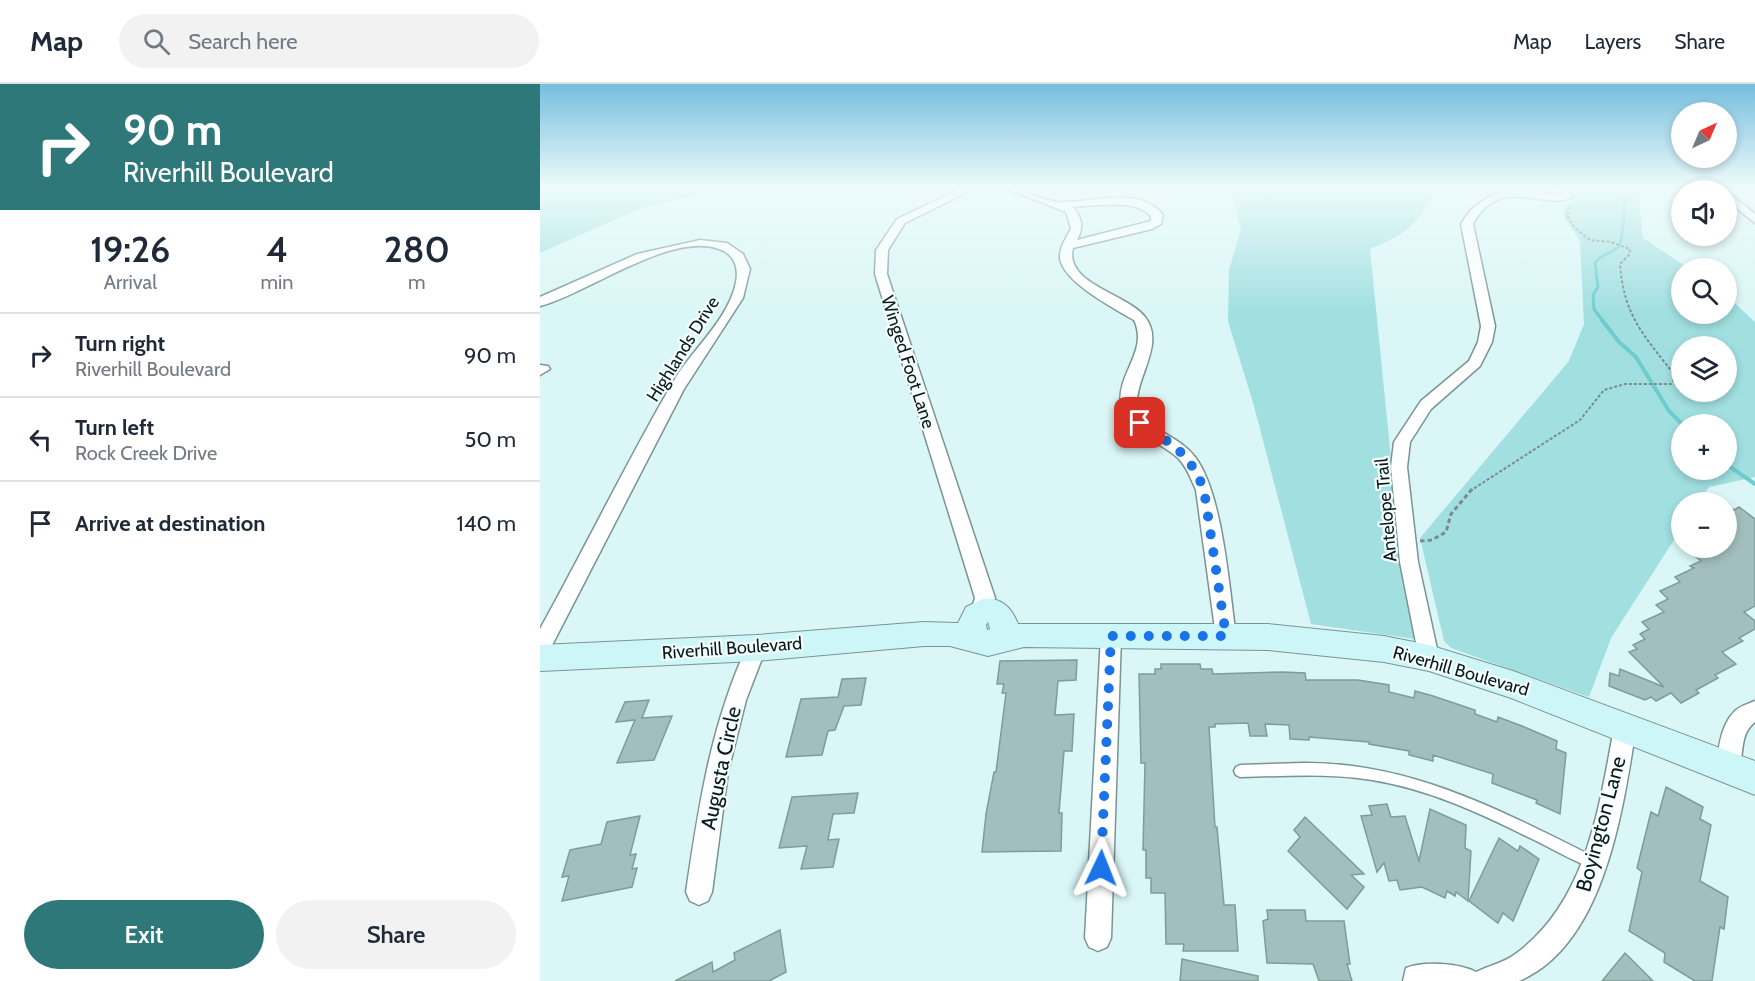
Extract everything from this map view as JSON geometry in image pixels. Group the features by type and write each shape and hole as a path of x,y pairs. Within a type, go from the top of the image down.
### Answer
{"street":[{"name":"Winged Foot Lane","path":"896,229 882,250 881,274 980,582 988,625"},
{"path":"1075,229 1070,245 1064,252 1067,267 1075,276 1139,318 1147,331 1147,339 1130,389 1128,404 1140,423 1182,452 1197,472 1204,490 1226,636"},
{"path":"1070,245 1140,229"},
{"name":"Antelope Trail","path":"1429,658 1407,542 1399,467 1402,442 1426,405 1475,363 1485,342 1488,326 1468,229"},
{"name":"Highlands Drive","path":"540,303 679,244 707,243 731,251 738,254 744,271 741,292 689,368 540,649"},
{"name":"Riverhill Boulevard","path":"540,658 756,648 950,633 988,625 1008,637 1044,635 1226,636 1326,641 1429,658 1572,706 1742,772"},
{"path":"1098,938 1111,636"},
{"name":"Augusta Circle","path":"699,892 716,772 735,700 756,648"},
{"path":"1742,772 1737,723 1744,714 1755,711"},
{"name":"Boyington Lane","path":"1486,981 1506,976 1527,964 1548,946 1579,903 1594,862 1617,772 1625,728"},
{"path":"1416,978 1466,981"}],"lane":[{"path":"1240,771 1339,770 1384,777 1485,810 1594,862"}],"path":[{"path":"1407,542 1432,540 1446,532 1451,514 1466,493 1580,420 1604,390 1625,384 1671,384 1676,377 1631,316 1622,290 1620,264 1631,252 1625,246 1617,243 1592,241 1578,235 1574,229"}],"shaded area":[{"path":"540,229 594,229 540,253"},
{"path":"1241,229 1407,229 1370,249 1390,449 1395,536 1415,639 1311,624 1254,406 1228,321 1229,270"},
{"path":"1572,229 1642,229 1643,238 1673,258 1671,258 1671,324 1737,324 1737,305 1755,322 1755,477 1709,487 1705,492 1671,492 1671,545 1611,638 1589,697 1451,648 1444,641 1420,538 1569,361 1584,324 1580,241"}],"building":[{"path":"1739,507 1755,519 1755,606 1744,612 1755,621 1755,629 1739,638 1743,641 1722,652 1736,664 1715,675 1718,678 1696,690 1699,693 1681,703 1671,693 1656,701 1651,697 1645,700 1609,686 1610,673 1619,676 1620,669 1664,687 1629,652 1637,649 1633,645 1645,639 1640,634 1649,629 1642,622 1664,612 1656,605 1668,599 1660,591 1680,582 1675,577 1694,568 1690,566 1701,561 1697,558 1737,558 1737,508"},
{"path":"1077,660 1076,680 1058,681 1055,715 1074,714 1072,751 1064,751 1059,813 1062,813 1061,851 982,852 986,814 994,772 996,772 1006,693 1002,693 1004,684 997,684 1000,661"},
{"path":"1161,664 1200,664 1201,669 1212,669 1213,674 1305,673 1306,680 1358,680 1389,685 1389,692 1414,698 1415,691 1475,710 1475,714 1497,722 1498,717 1522,726 1557,741 1556,749 1566,753 1560,814 1536,803 1537,800 1492,783 1493,774 1433,755 1433,761 1409,755 1409,751 1369,744 1369,742 1309,737 1309,740 1290,739 1289,725 1265,724 1267,736 1250,736 1248,723 1215,724 1215,727 1209,727 1215,827 1217,827 1224,905 1235,905 1238,951 1183,951 1184,944 1166,944 1165,893 1151,893 1151,878 1146,878 1146,850 1143,850 1145,763 1141,763 1139,674 1155,674 1155,669 1161,669"},
{"path":"866,678 861,705 844,706 835,730 828,731 822,755 786,757 801,699 838,697 842,679"},
{"path":"649,700 642,718 672,716 654,760 617,763 635,720 616,722 625,702"},
{"path":"1666,787 1703,807 1700,819 1711,825 1700,881 1728,897 1724,929 1720,927 1712,981 1695,981 1664,962 1665,953 1629,931 1642,872 1637,868 1651,812 1658,816"},
{"path":"858,793 854,813 833,814 828,840 839,839 833,867 801,869 807,846 779,848 792,797"},
{"path":"1387,804 1391,817 1405,816 1419,861 1430,809 1466,825 1465,848 1471,851 1468,901 1456,892 1455,896 1447,891 1445,898 1422,887 1400,890 1397,880 1389,881 1384,863 1377,872 1361,816 1372,815 1369,806"},
{"path":"640,816 630,855 636,854 632,869 637,868 632,887 562,901 569,876 562,877 570,850 601,844 607,822"},
{"path":"1305,817 1364,874 1351,875 1364,887 1347,909 1288,851 1300,837 1294,830"},
{"path":"1499,838 1518,851 1520,846 1539,859 1513,921 1503,913 1498,923 1469,901"},
{"path":"1267,910 1305,910 1306,921 1344,921 1350,964 1347,964 1352,981 1319,981 1313,964 1267,963 1263,921 1268,919"},
{"path":"780,930 786,972 769,981 675,981 712,962 713,972 735,960 734,953"},
{"path":"1625,953 1653,981 1602,981"},
{"path":"1182,959 1258,976 1258,981 1180,981"}],"waterway":[{"path":"1603,321 1594,309 1593,295 1598,287 1595,263 1618,247 1623,229"},
{"path":"1602,320 1619,342 1636,357 1672,414"},
{"path":"1737,472 1755,484"}],"route":[{"path":"1101,868 1111,636 1226,636 1204,490 1197,472 1182,452 1140,423"}]}
